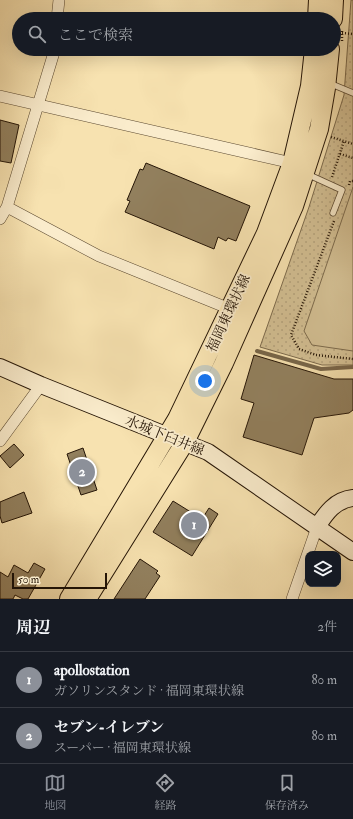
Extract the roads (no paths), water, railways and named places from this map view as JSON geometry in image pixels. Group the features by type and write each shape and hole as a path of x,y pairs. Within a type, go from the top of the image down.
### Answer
{"main road":[{"path":"317,12 318,0"},
{"path":"334,0 336,12"},
{"name":"福岡東環状線","path":"87,599 185,442 224,363 294,206 313,56"},
{"name":"福岡東環状線","path":"69,599 168,436 298,168 319,129 327,82 329,56"},
{"name":"水城下臼井線","path":"0,367 208,452 353,552"},
{"path":"318,527 327,512 344,499 353,498"}],"street":[{"path":"57,12 58,0"},
{"path":"0,219 7,207 53,56"},
{"path":"0,96 298,168"},
{"path":"7,207 99,256 230,309"},
{"path":"0,441 41,385"},
{"path":"292,599 318,527"}],"lane":[{"path":"327,82 353,93"},
{"path":"298,168 342,190 334,215"}],"waterway":[{"path":"257,351 321,369 353,367"}],"place":[{"name":"セブン-イレブン","path":"82,472"},
{"name":"apollostation","path":"194,525"}]}
